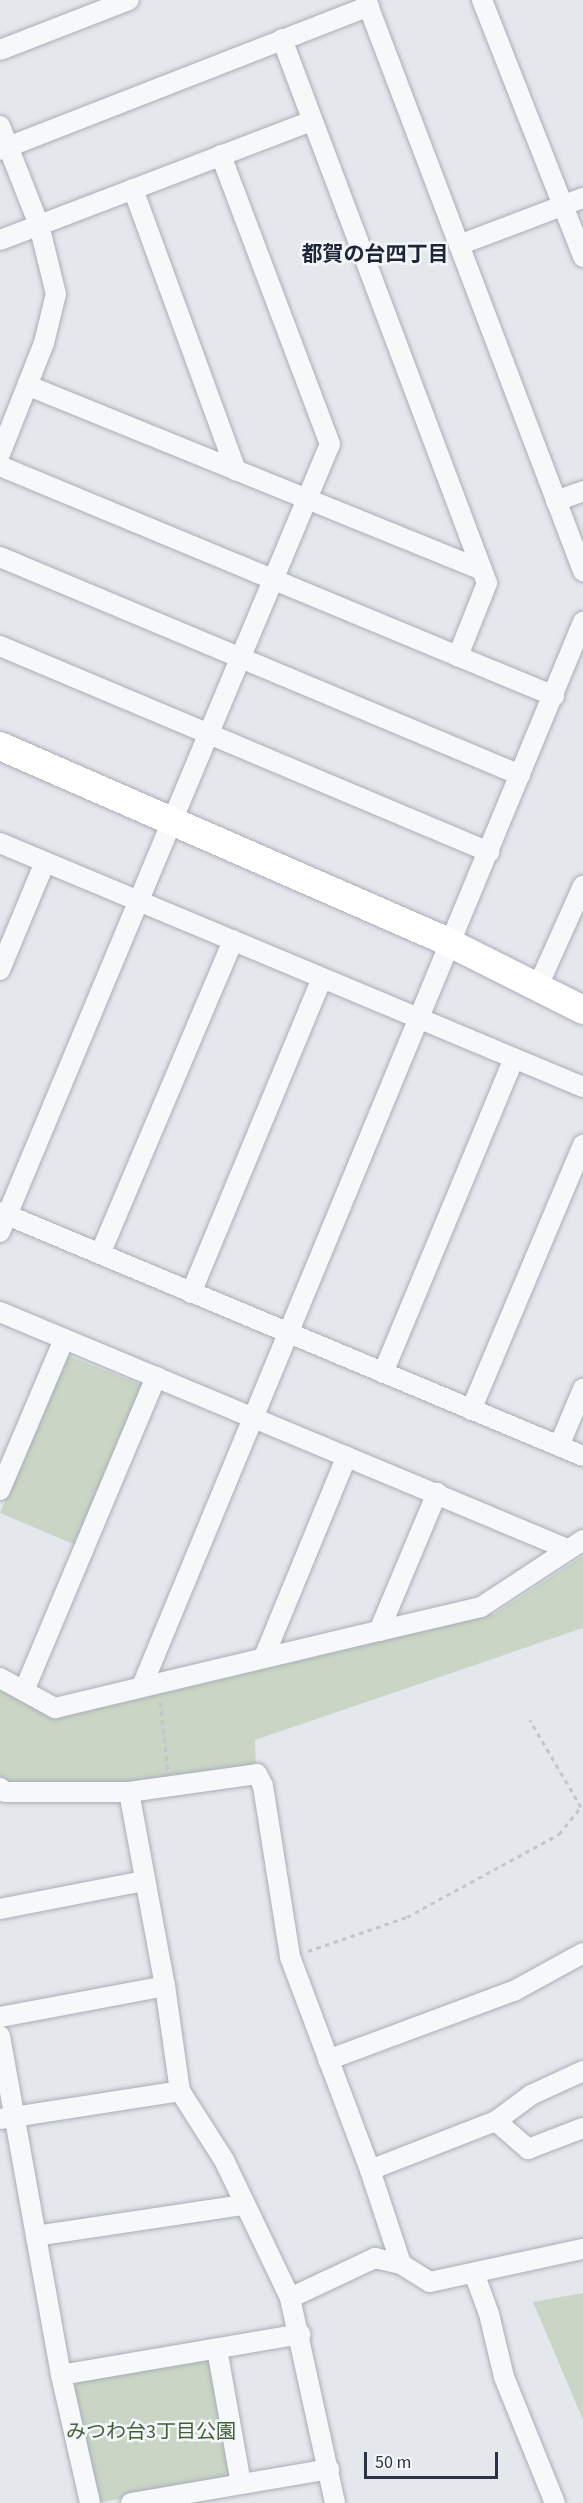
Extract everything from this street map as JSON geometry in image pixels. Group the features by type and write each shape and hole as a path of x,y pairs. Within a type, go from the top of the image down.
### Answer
{"street":[{"path":"0,50 129,0"},
{"path":"482,0 583,257"},
{"path":"4,149 367,3 583,570"},
{"path":"282,39 487,583 458,656"},
{"path":"0,240 312,121"},
{"path":"0,126 4,149 39,225 56,294 29,386 0,454"},
{"path":"221,155 330,444 2,1220 100,1254 583,1456"},
{"path":"133,189 236,471"},
{"path":"459,245 583,198"},
{"path":"29,386 482,570"},
{"path":"0,466 554,696"},
{"path":"556,501 583,491"},
{"path":"0,557 520,775"},
{"path":"150,1684 286,1332 489,852 583,622"},
{"path":"0,646 489,852"},
{"path":"0,746 173,819 450,943 583,1010"},
{"path":"0,843 583,1087"},
{"path":"0,970 45,862"},
{"path":"538,986 583,886"},
{"path":"100,1254 233,940"},
{"path":"191,1293 322,978"},
{"path":"383,1374 514,1059"},
{"path":"471,1410 583,1145"},
{"path":"0,1312 437,1493 574,1544"},
{"path":"0,1490 64,1339"},
{"path":"24,1691 156,1377"},
{"path":"559,1446 583,1389"},
{"path":"264,1657 347,1456"},
{"path":"379,1631 437,1493"},
{"path":"0,1678 55,1708 481,1607 574,1544"},
{"path":"2,1793 129,1792 256,1774 263,1786 278,1864 290,1957 370,2170 401,2264"},
{"path":"129,1792 165,1986 180,2091 224,2160 290,2298 301,2334 335,2503"},
{"path":"0,1909 144,1881"},
{"path":"328,2060 514,1991 583,1953"},
{"path":"0,2017 165,1986"},
{"path":"0,2036 7,2118 36,2236 61,2375 90,2503"},
{"path":"370,2170 496,2121 531,2095 583,2071"},
{"path":"7,2118 180,2091"},
{"path":"496,2121 528,2149 583,2128"},
{"path":"36,2236 244,2205"},
{"path":"290,2298 375,2258 401,2264 430,2282 583,2249"},
{"path":"474,2273 489,2314 504,2378 555,2503"},
{"path":"61,2375 301,2334"},
{"path":"217,2349 241,2484"},
{"path":"131,2503 329,2469"}],"path":[{"path":"150,1684 170,1788"},
{"path":"290,1957 407,1917 559,1833 580,1806 530,1720"}],"green space":[{"path":"66,1355 144,1386 78,1546 0,1513"},
{"path":"583,1556 583,1628 255,1740 256,1767 129,1785 10,1783 0,1776 0,1689 55,1719 494,1614"},
{"path":"583,2293 583,2420 533,2302"},
{"name":"みつわ台3丁目公園","path":"208,2359 216,2366 235,2473 229,2481 94,2503 69,2393 79,2381"}],"district":[{"name":"都賀の台四丁目","path":"375,254"}]}
